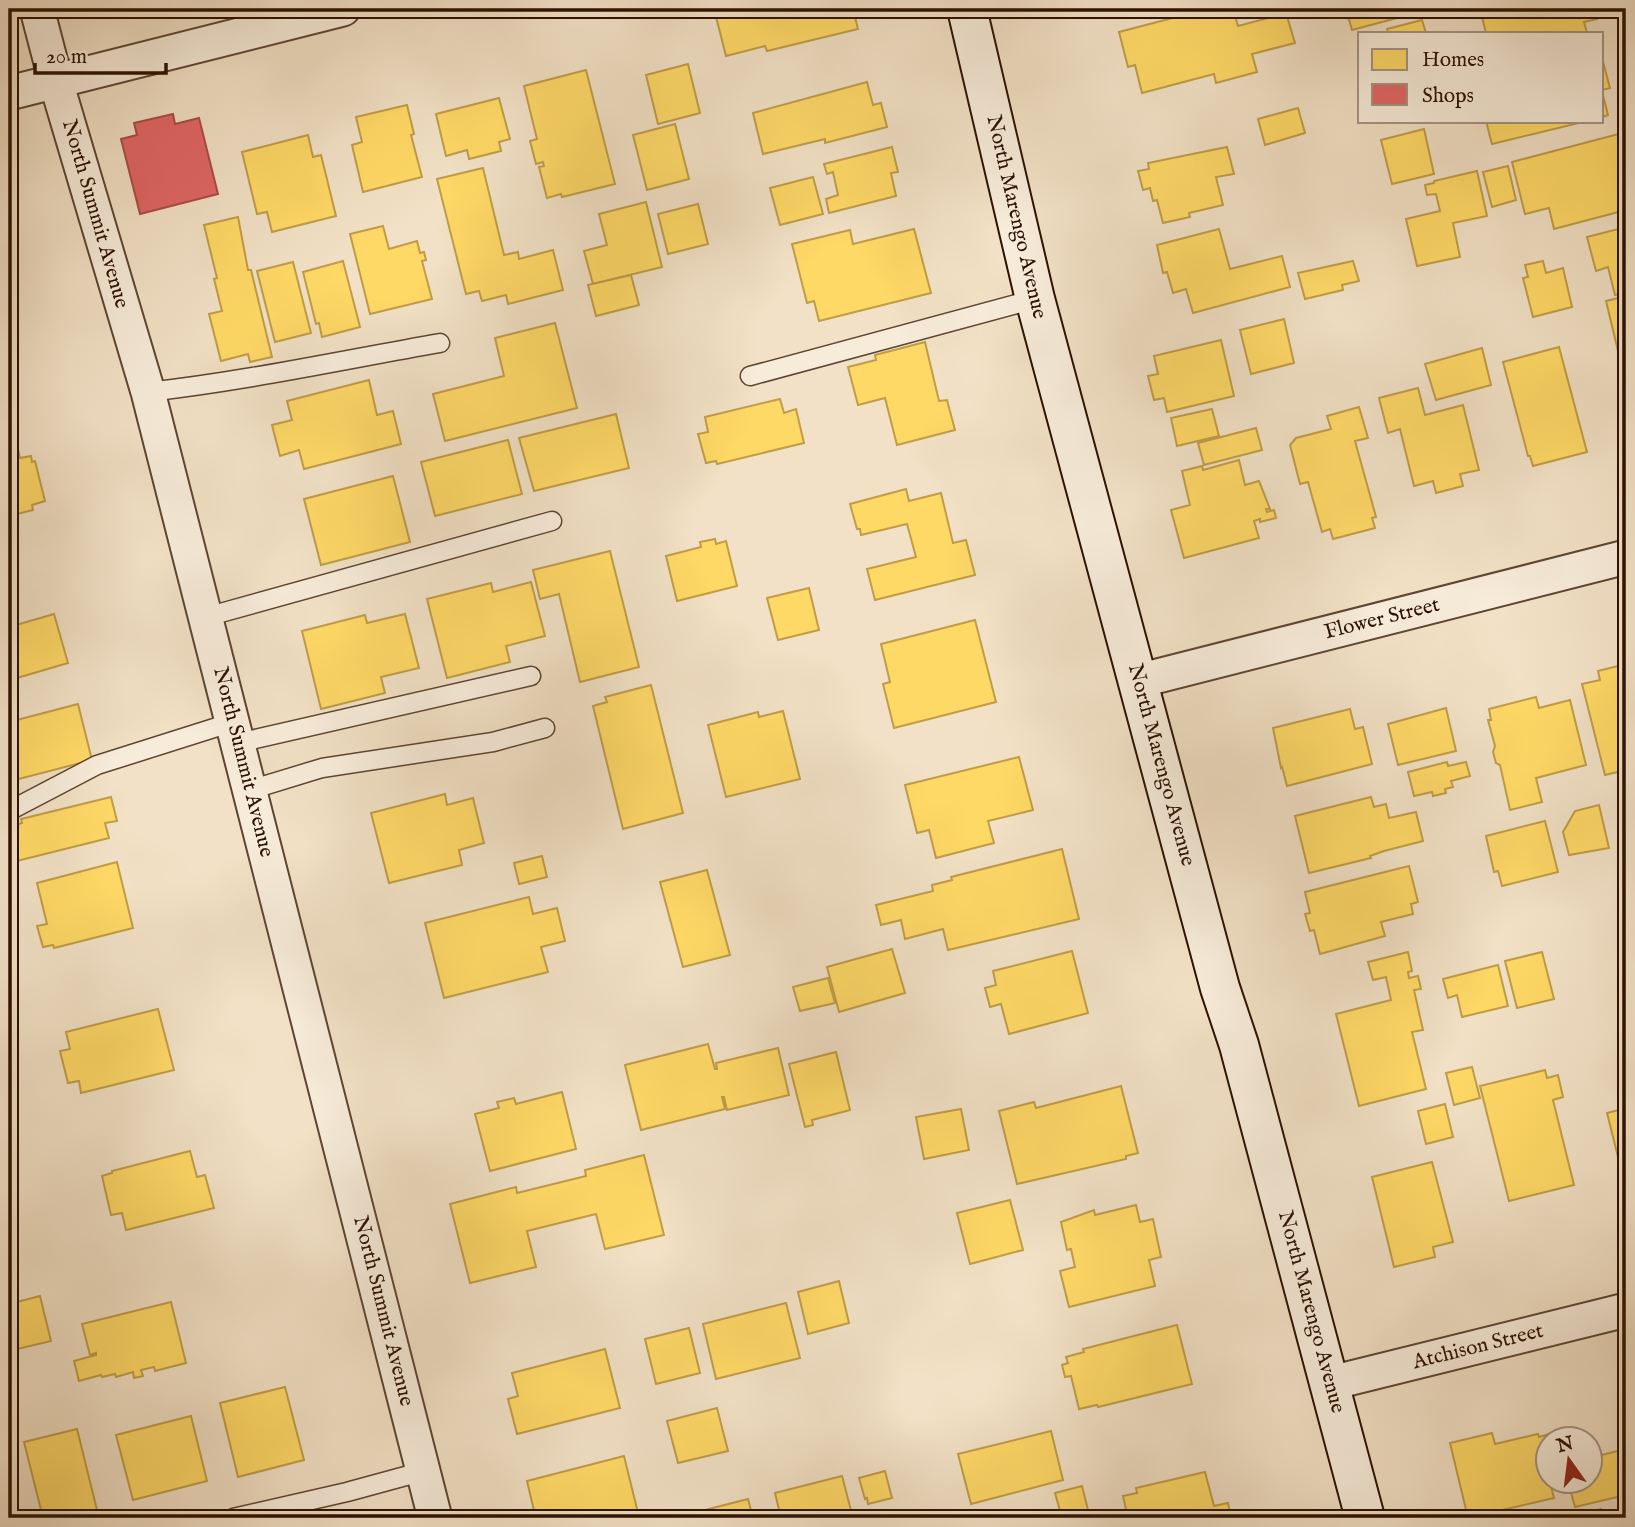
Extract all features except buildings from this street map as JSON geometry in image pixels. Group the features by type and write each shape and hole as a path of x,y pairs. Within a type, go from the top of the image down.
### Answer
{"street":[{"name":"North Summit Avenue","path":"37,9 148,392 435,1518"},
{"path":"9,93 343,9"},
{"name":"North Marengo Avenue","path":"967,9 1035,299 1217,975 1239,1045 1331,1383 1365,1518"},
{"name":"Flower Street","path":"1138,681 1626,557"},
{"name":"Atchison Street","path":"1331,1383 1626,1310"}],"lane":[{"path":"750,376 1035,299"},
{"path":"148,392 219,384 272,372 440,343"},
{"path":"206,617 552,521"},
{"path":"9,811 97,765 235,732 530,676"},
{"path":"250,790 322,768 493,742 545,728"},
{"path":"233,1518 424,1471"}]}
